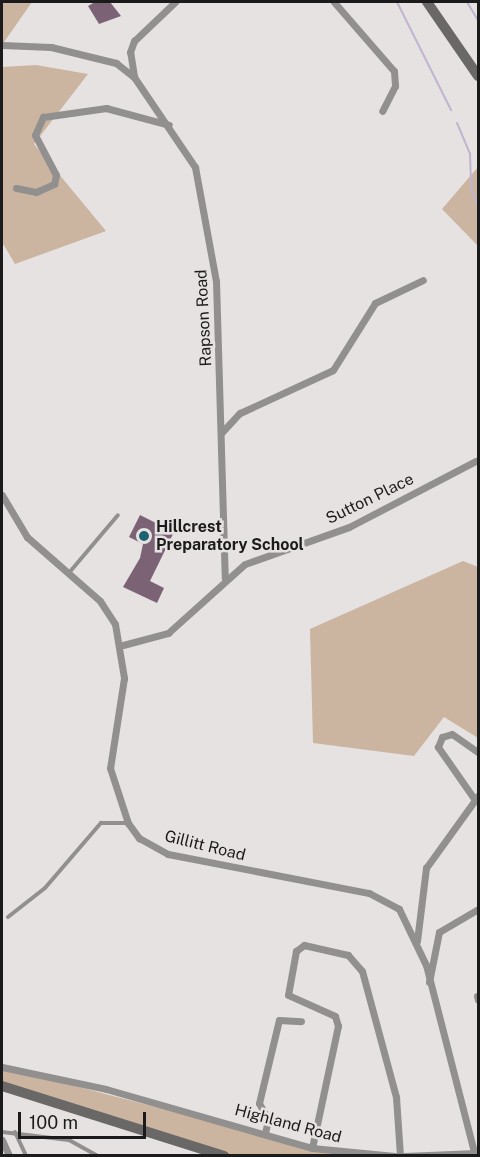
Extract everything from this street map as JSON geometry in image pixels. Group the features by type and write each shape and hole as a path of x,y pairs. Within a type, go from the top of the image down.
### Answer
{"main road":[{"path":"427,2 478,76"},
{"path":"2,1086 224,1155"}],"street":[{"path":"134,77 130,52 134,41 175,2"},
{"path":"334,2 394,71 395,86 382,111"},
{"name":"Rapson Road","path":"2,45 26,49 51,47 106,58 134,77 169,125 195,167 215,261 225,578"},
{"path":"16,188 36,192 54,184 56,174 35,135 43,117 106,108 169,125"},
{"path":"222,432 240,414 333,370 375,303 423,280"},
{"name":"Sutton Place","path":"123,645 168,633 225,578 245,564 349,527 476,460"},
{"name":"Gillitt Road","path":"2,495 27,537 100,601 123,645 124,678 110,768 128,823 139,838 175,856 375,895 399,909 417,942 476,1154"},
{"path":"417,942 426,868 477,798 438,747 442,737 452,734 478,752"},
{"path":"429,982 439,932 478,909"},
{"path":"312,1148 338,1026 334,1016 288,995 296,951 304,945 348,954 362,971 396,1097 402,1155 476,1154"},
{"path":"265,1133 268,1120 259,1103 279,1020 301,1021"},
{"name":"Highland Road","path":"2,1067 265,1133 312,1148 395,1155"},
{"path":"2,1140 9,1155"}],"lane":[{"path":"68,574 118,515"},
{"path":"8,918 45,888 101,824 128,823"},
{"path":"2,1132 69,1140 98,1155"},
{"path":"15,1132 26,1155"}],"shaded area":[{"path":"2,2 32,2 2,45"},
{"path":"36,65 88,74 34,144 106,231 15,264 2,242 2,67"},
{"path":"478,167 478,246 442,209"},
{"path":"463,561 478,567 478,738 444,717 414,756 313,743 310,629"},
{"path":"2,1067 312,1148 395,1155 224,1155 2,1086"}],"building":[{"path":"95,2 110,2 121,16 99,24 88,6"},
{"path":"140,515 174,532 150,581 164,588 157,603 123,587 140,558 143,544 129,537"}],"waterway":[{"path":"397,2 451,110"},
{"path":"467,2 478,20"},
{"path":"457,123 470,154 471,188 478,206"}],"place":[{"name":"Hillcrest Preparatory School","path":"144,536"}]}
